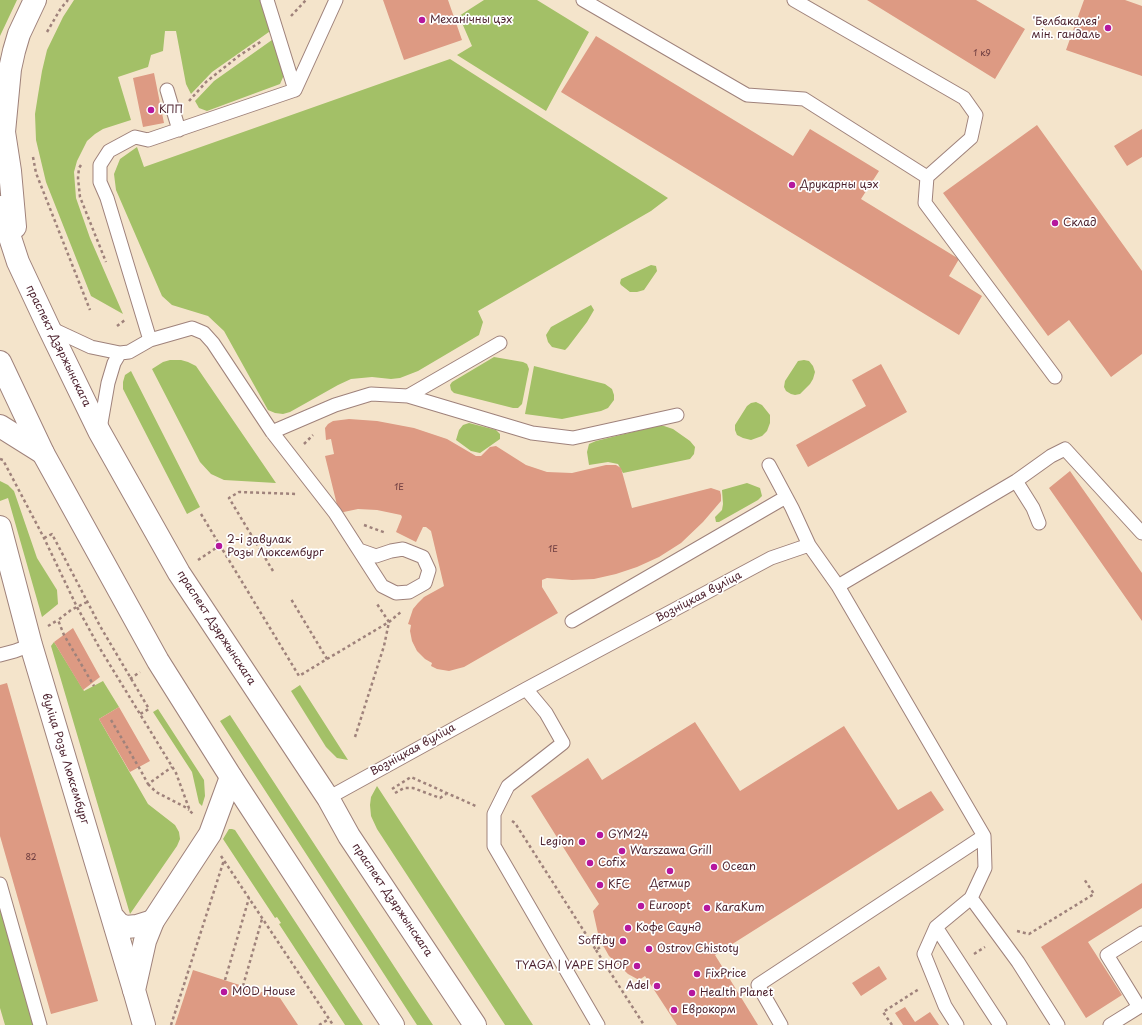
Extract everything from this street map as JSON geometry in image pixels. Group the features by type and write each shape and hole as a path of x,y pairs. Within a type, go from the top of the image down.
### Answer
{"main road":[{"path":"18,262 10,171 4,132 10,69 14,51 19,34 35,0"},
{"name":"праспект Дзяржынскага","path":"0,208 18,262 99,431 179,573 328,798 350,836 475,1025"},
{"path":"0,362 43,453 158,661 231,777 393,1025"},
{"path":"0,426 43,453"},
{"name":"вуліца Розы Люксембург","path":"0,527 31,645 144,1025"},
{"name":"вуліца Розы Люксембург","path":"134,990 145,941 153,921 210,834 231,777"},
{"path":"112,916 119,924 126,927 137,926 153,921"}],"lane":[{"path":"267,0 295,90"},
{"path":"794,0 964,98 976,115 971,138 927,177 925,204 1055,378"},
{"path":"150,340 107,198 100,182 100,165 109,151 135,137 148,140 295,90 335,1"},
{"path":"590,1 747,95 804,99 927,177"},
{"path":"167,90 180,130"},
{"path":"48,326 91,347 125,353"},
{"path":"99,431 108,383 114,363 125,353 150,340 192,328 204,333 217,349 272,432 335,513 382,586 396,592 409,592 425,583 430,570 423,557 403,549 376,556 359,550"},
{"path":"408,396 500,343"},
{"path":"272,432 335,405 371,394 408,396 532,433 574,438 677,415"},
{"path":"838,586 1016,481 1051,456 1065,449 1142,533"},
{"path":"769,466 809,545 838,586 984,836 985,868 971,898 936,927 924,954 945,1006 957,1025"},
{"path":"1016,481 1033,508 1039,523"},
{"path":"572,621 786,497"},
{"name":"Возніцкая вуліца","path":"328,798 526,689 771,558 809,545"},
{"path":"0,655 15,652 31,645"},
{"path":"526,689 546,713 563,743 508,786 494,814 494,846 598,1025"},
{"path":"781,1025 758,985 984,836"},
{"path":"0,884 40,1025"},
{"path":"971,898 1018,962 1058,1025"},
{"path":"936,927 1000,1025"},
{"path":"1110,1025 1139,1007 1107,956 1142,932"}],"path":[{"path":"46,33 61,8 68,0"},
{"path":"175,116 206,82 240,55 277,31 306,0"},
{"path":"32,151 36,173 90,310"},
{"path":"301,449 316,433"},
{"path":"1,459 44,538 99,647 176,773 190,811"},
{"path":"273,571 229,498 239,492 302,494"},
{"path":"201,514 299,676 389,622 407,607"},
{"path":"362,525 391,535"},
{"path":"44,538 52,534 87,602 149,709 140,714"},
{"path":"291,599 327,659"},
{"path":"87,602 71,610 58,620 64,635 94,686"},
{"path":"355,737 384,646 389,622"},
{"path":"110,720 142,770 148,784 156,792 185,807 194,815"},
{"path":"148,784 172,767"},
{"path":"392,789 411,777 515,823 644,1025"},
{"path":"395,793 404,788 413,788 440,798 446,793"},
{"path":"218,851 333,1025"},
{"path":"171,1025 224,860"},
{"path":"1044,924 1094,894 1084,879"},
{"path":"225,980 249,898"},
{"path":"243,986 263,919"},
{"path":"596,950 603,945"},
{"path":"319,1025 328,1019"}],"green space":[{"path":"0,0 17,0 0,36"},
{"path":"74,0 269,0 276,27 212,72 191,94 186,84 176,31 165,31 163,51 151,55 148,67 118,77 131,120 103,129 87,141 77,161 74,172 76,198 90,238 123,314 91,296 46,182 36,140 35,114 47,50 63,17"},
{"path":"484,0 537,0 589,32 546,111 457,55 472,46 459,16"},
{"path":"279,35 284,75 280,84 207,111 199,108 195,101 214,81"},
{"path":"450,59 668,198 651,211 478,311 483,322 479,335 418,371 400,378 391,379 372,377 351,379 290,412 283,414 268,410 224,331 208,316 172,305 162,296 116,190 114,174 120,159 137,147 144,167"},
{"path":"651,265 656,266 657,271 644,290 630,292 621,285 621,279"},
{"path":"591,305 594,310 568,347 565,350 552,347 548,342 546,335 551,327"},
{"path":"494,357 527,364 529,369 522,404 518,408 454,393 451,390 450,385 452,382"},
{"path":"170,360 181,360 196,366 276,483 224,480 211,474 200,462 152,369 163,362"},
{"path":"798,361 809,361 813,366 815,372 813,379 800,394 791,394 786,391 784,387 785,381"},
{"path":"534,366 605,384 612,389 614,400 608,408 601,411 562,419 525,414"},
{"path":"131,371 200,507 187,514 123,389 125,375"},
{"path":"756,402 762,405 770,415 770,423 767,431 762,436 751,440 737,435 735,425 747,406"},
{"path":"469,423 496,430 500,434 500,439 480,453 471,451 456,440 459,430 463,425"},
{"path":"657,426 664,426 673,429 690,441 695,447 694,454 690,459 623,473 618,464 608,462 589,465 587,452 589,444"},
{"path":"0,481 8,485 14,491 37,558 57,590 58,604 42,617 8,498 0,501"},
{"path":"747,483 760,488 762,496 758,500 719,522 716,522 715,517 722,510 722,490"},
{"path":"54,642 84,691 103,681 119,707 99,719 148,804 175,825 179,832 180,839 177,846 130,914 51,646"},
{"path":"300,685 348,760 337,758 326,747 291,691"},
{"path":"158,709 204,780 205,796 202,806 199,803 192,772 153,712"},
{"path":"230,715 433,1025 417,1025 220,721"},
{"path":"377,786 533,1025 505,1025 377,829 371,816 370,805 371,797"},
{"path":"229,829 235,830 363,1025 345,1025 279,924 281,923 277,917 275,918 223,839"},
{"path":"0,904 35,1025 5,1025 0,1008"}],"building":[{"name":"Механічны цэх","path":"383,0 448,0 462,40 404,60"},
{"path":"867,0 976,0 1025,29 995,79"},
{"name":"'Белбакалея' мін. гандаль","path":"1084,0 1125,0 1142,6 1142,76 1066,50"},
{"name":"Друкарны цэх","path":"596,36 793,156 810,129 879,171 861,199 959,259 949,276 982,296 959,335 561,92"},
{"path":"154,73 164,123 143,127 133,78"},
{"name":"Склад","path":"1037,125 1142,271 1142,354 1111,377 1069,320 1048,336 943,193"},
{"path":"1142,129 1142,157 1127,166 1114,146"},
{"path":"881,364 907,412 808,467 796,445 866,406 852,380"},
{"path":"349,419 377,421 414,428 447,439 476,456 481,456 490,447 496,446 526,465 547,472 572,473 606,465 616,465 621,468 632,508 711,488 720,491 721,501 703,522 681,543 659,557 637,567 594,579 572,580 547,578 542,580 542,587 558,613 464,667 449,671 437,669 431,666 432,663 425,659 417,651 412,641 410,631 411,625 408,624 413,609 418,603 424,597 444,586 431,531 426,527 423,527 416,542 396,532 402,517 401,515 377,510 358,509 339,513 325,456 334,454 331,439 326,440 325,428 333,421"},
{"path":"1070,471 1142,573 1142,621 1049,488"},
{"path":"73,628 100,677 83,690 54,642"},
{"path":"7,683 98,1001 51,1014 0,836 0,685"},
{"path":"119,707 150,761 130,772 99,719"},
{"name":"Ocean","path":"695,722 740,791 844,726 898,810 931,791 944,810 715,955 758,1025 677,1025 645,976 639,980 628,974 609,956 599,938 593,911 599,904 531,796 588,758 602,780"},
{"path":"1142,883 1142,908 1088,942 1122,995 1086,1018 1041,947"},
{"path":"879,966 887,979 861,996 852,983"},
{"name":"MOD House","path":"193,970 280,998 298,1025 175,1025"},
{"path":"905,1007 915,1022 930,1012 939,1025 903,1025 895,1013"}],"place":[{"name":"Механічны цэх","path":"422,20"},
{"name":"'Белбакалея' мін. гандаль","path":"1108,28"},
{"name":"КПП","path":"151,110"},
{"name":"Друкарны цэх","path":"792,185"},
{"name":"Склад","path":"1055,223"},
{"name":"2-і завулак Розы Люксембург","path":"219,546"},
{"name":"GYM24","path":"600,835"},
{"name":"Legion","path":"582,842"},
{"name":"Warszawa Grill","path":"622,851"},
{"name":"Cofix","path":"590,863"},
{"name":"Ocean","path":"714,867"},
{"name":"Детмир","path":"670,871"},
{"name":"KFC","path":"600,885"},
{"name":"Euroopt","path":"641,906"},
{"name":"KaraKum","path":"707,908"},
{"name":"Кофе Саунд","path":"628,928"},
{"name":"Soff.by","path":"623,941"},
{"name":"Ostrov Chistoty","path":"649,949"},
{"name":"TYAGA | VAPE SHOP","path":"637,966"},
{"name":"FixPrice","path":"697,974"},
{"name":"Adel","path":"657,986"},
{"name":"MOD House","path":"224,992"},
{"name":"Health Planet","path":"692,993"},
{"name":"Еврокорм","path":"674,1010"}]}
